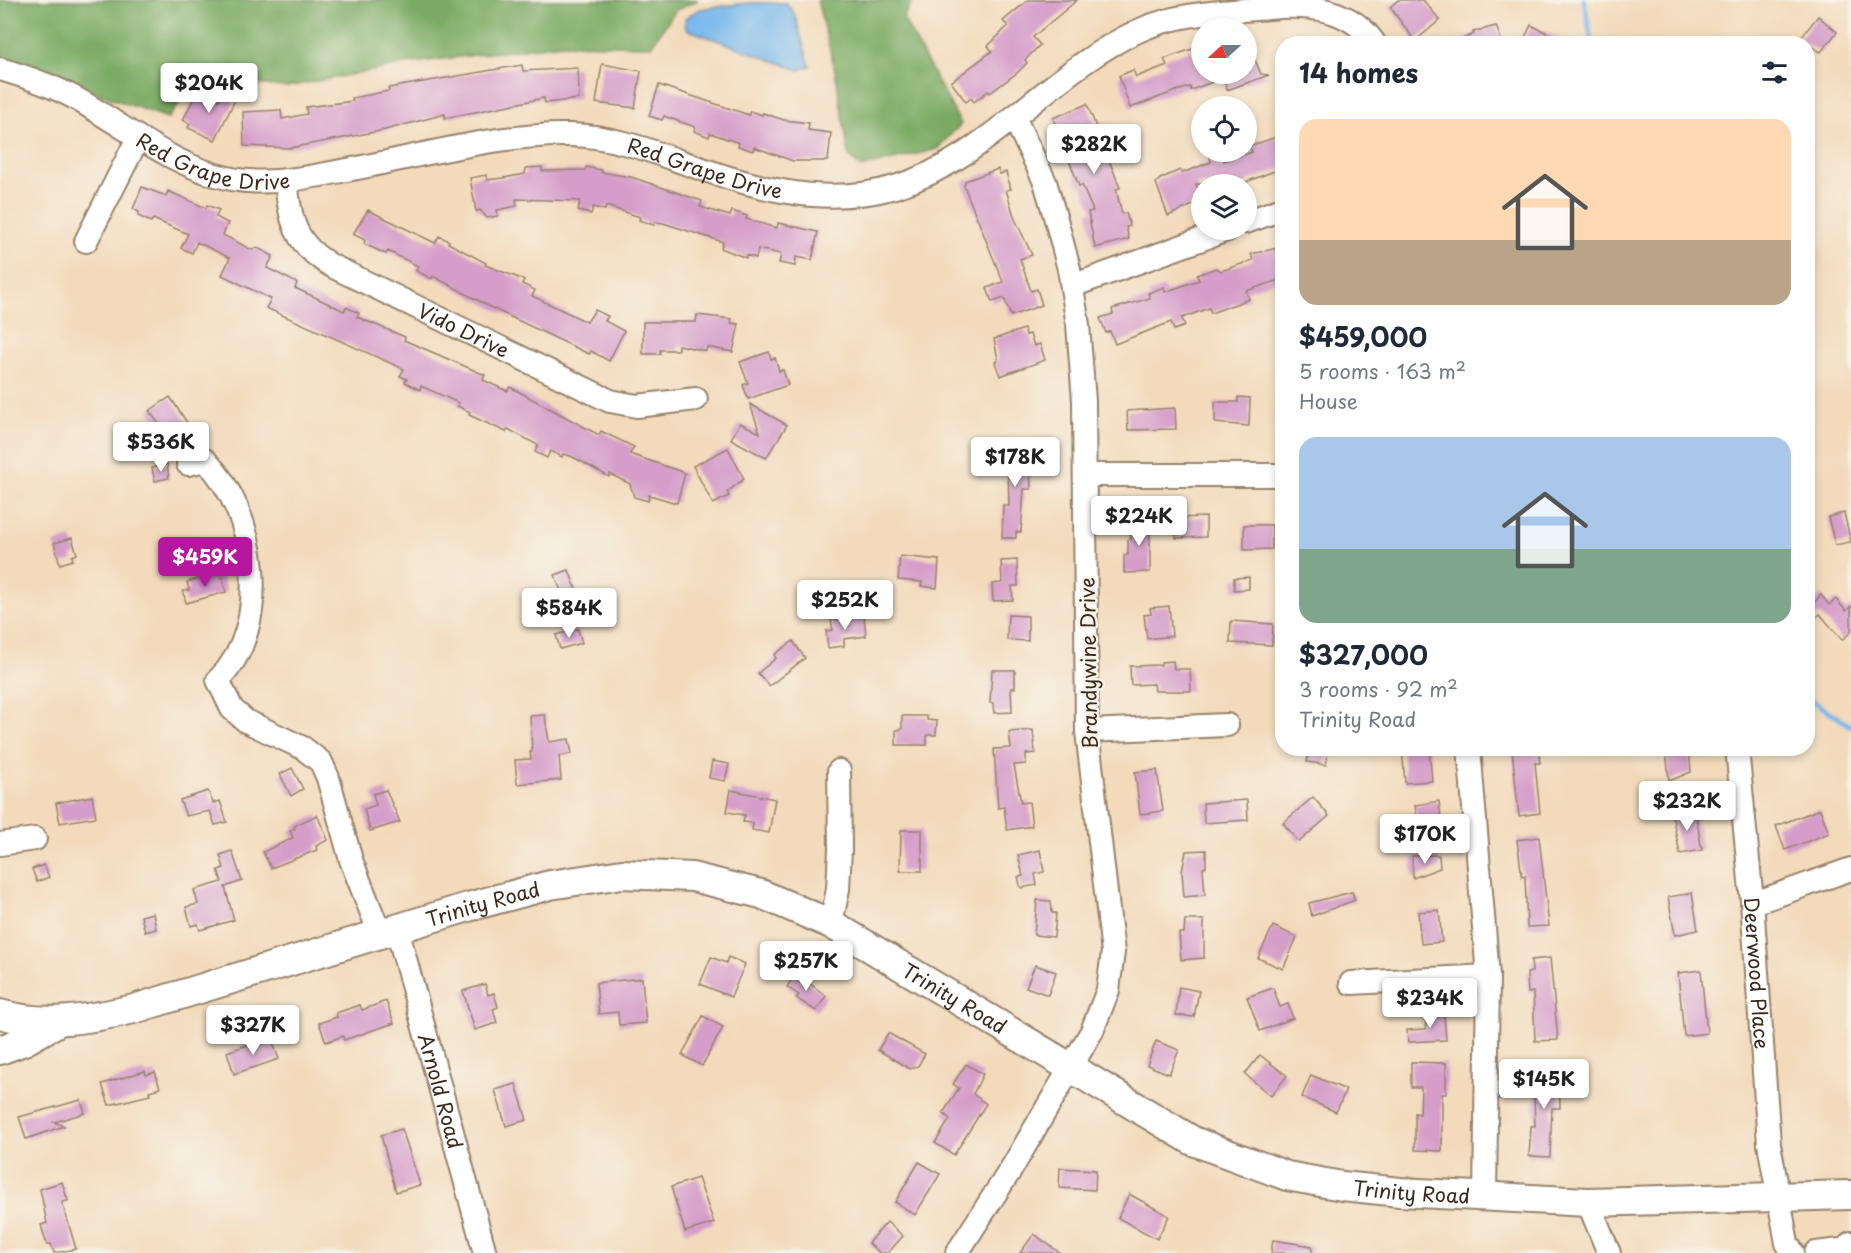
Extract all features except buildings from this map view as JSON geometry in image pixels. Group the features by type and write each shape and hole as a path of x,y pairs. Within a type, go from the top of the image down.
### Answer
{"main road":[{"name":"Trinity Road","path":"0,1014 58,1021 134,1009 538,888 622,874 692,877 761,894 831,924 1193,1141 1269,1170 1342,1186 1588,1202 1851,1194"},
{"name":"Trinity Road","path":"0,1050 24,1041 58,1021"}],"street":[{"name":"Red Grape Drive","path":"0,69 61,91 138,138 189,164 224,177 260,182 286,180 535,136 574,135 627,143 782,193 802,196 853,195 898,186 923,177 962,155 1108,46 1140,30 1172,19 1275,7 1312,7 1346,17 1367,36"},
{"name":"Brandywine Drive","path":"957,1253 1013,1166 1103,1009 1113,952 1087,731 1084,401 1072,286 1045,182 1014,117"},
{"path":"86,241 138,138"},
{"name":"Vido Drive","path":"286,180 292,218 298,236 315,256 332,266 610,401 637,406 696,399"},
{"path":"1257,218 1275,212"},
{"path":"1072,286 1199,240"},
{"name":"Arnold Road","path":"188,464 206,460 215,470 234,505 245,534 253,571 254,604 246,636 233,665 218,680 232,709 246,721 303,748 321,762 328,778 351,860 389,932 485,1253"},
{"path":"1085,475 1275,475"},
{"path":"1087,731 1227,725"},
{"path":"1469,756 1488,976 1485,1197"},
{"name":"Deerwood Place","path":"1738,756 1752,901 1769,1144 1787,1243 1793,1253"},
{"path":"831,924 838,889 839,771"},
{"path":"0,844 35,839"},
{"path":"1752,901 1766,899 1851,869"},
{"path":"1352,984 1488,976"},
{"path":"1588,1202 1609,1253"},
{"path":"1816,1253 1850,1248"}],"green space":[{"path":"0,0 698,0 676,10 651,46 562,44 412,63 287,87 197,79 168,118 0,60"},
{"path":"817,0 913,0 903,18 961,124 937,149 861,168 849,156 835,70"}],"water":[{"path":"748,3 786,3 794,13 810,66 799,70 686,29 685,18 700,9"}],"waterway":[{"path":"1584,0 1591,36"},
{"path":"1815,703 1851,726"}]}
